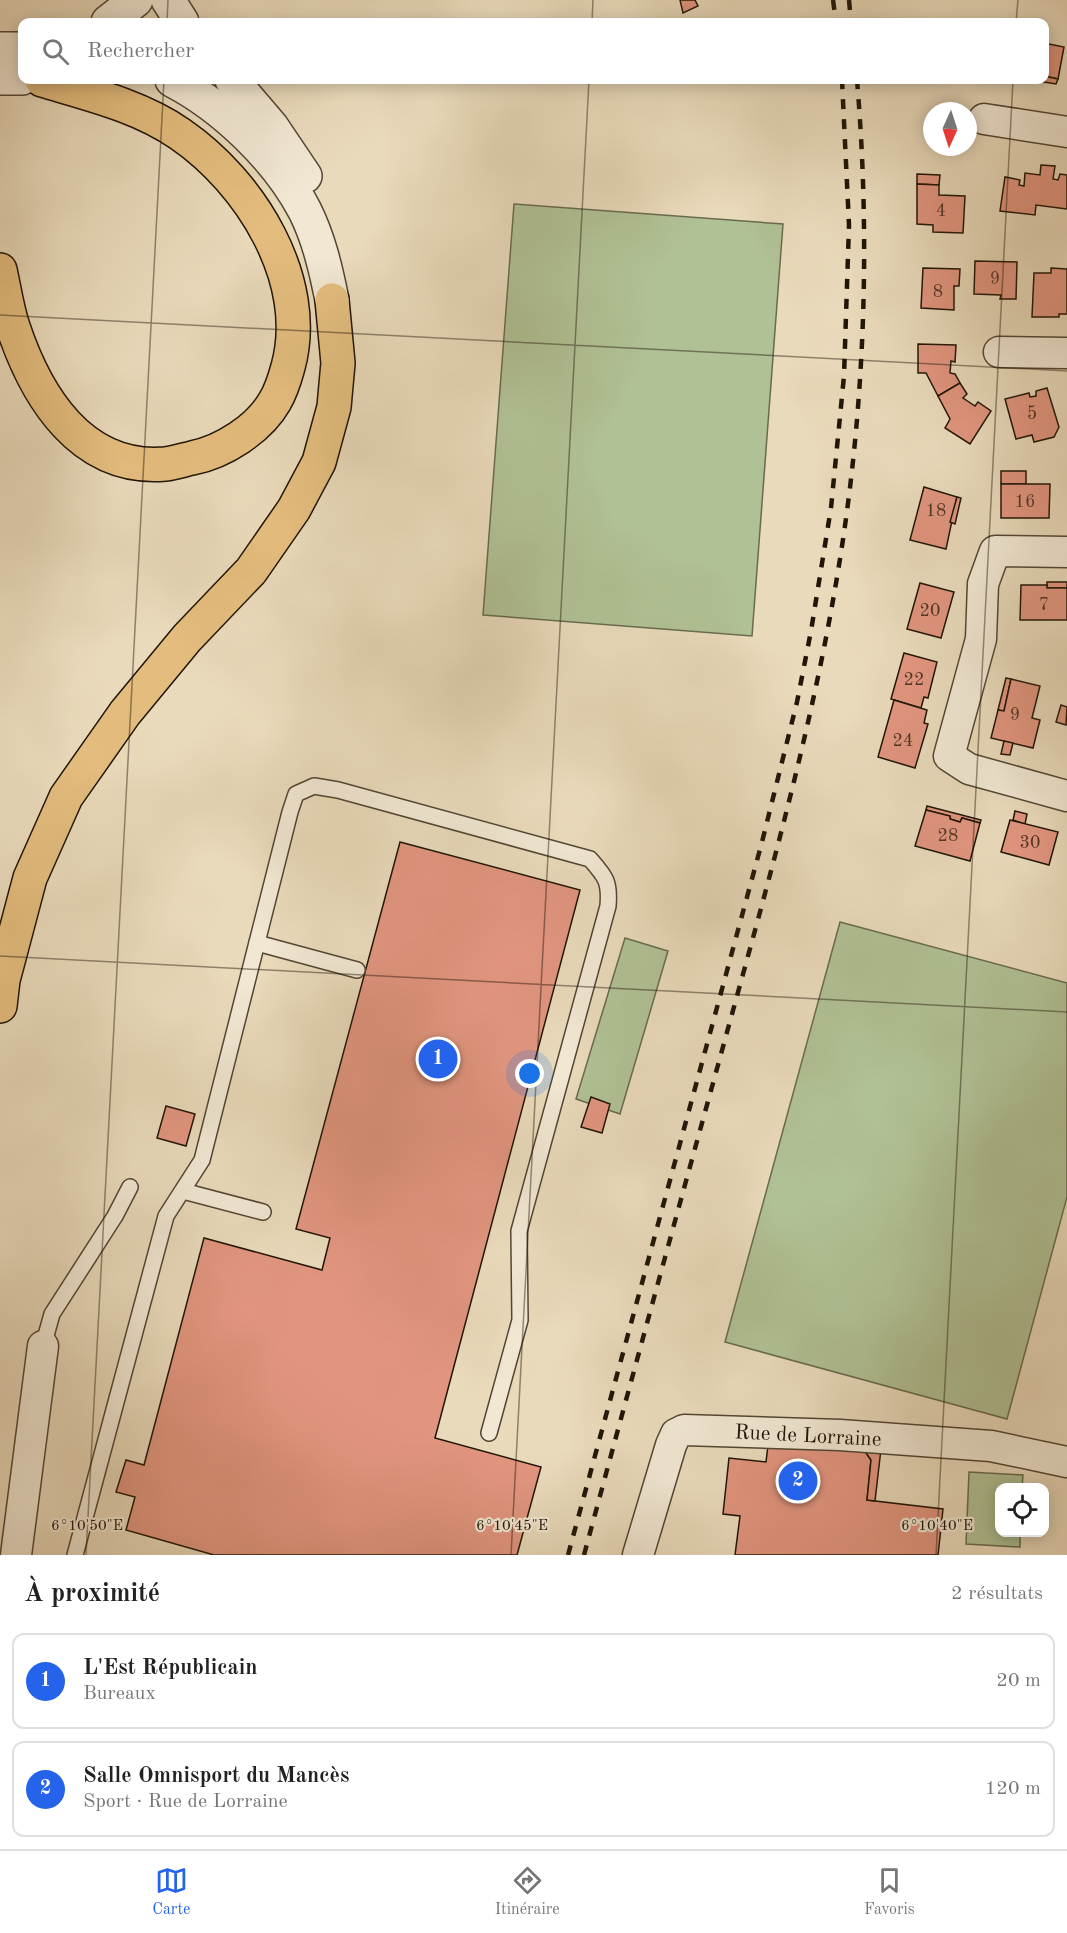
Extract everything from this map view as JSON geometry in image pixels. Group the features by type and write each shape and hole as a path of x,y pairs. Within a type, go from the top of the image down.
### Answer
{"highway":[{"path":"0,270 12,325 32,374 75,435 104,453 133,462 165,464 201,456 230,444 256,423 275,401 285,379 292,350 294,316 289,289 269,237 245,197 214,162 179,133 125,105 55,84"},
{"path":"0,1006 3,981 30,878 66,797 125,713 187,638 251,571 294,509 319,462 334,407 338,363 332,300"}],"street":[{"path":"113,18 138,0"},
{"path":"136,18 138,0"},
{"path":"168,0 179,18"},
{"path":"0,49 18,49"},
{"path":"0,78 18,78"},
{"path":"180,84 213,105 244,131 272,164 305,212 323,257 332,300"},
{"path":"235,84 265,118 301,168 311,189 305,212"},
{"path":"984,119 1067,132"},
{"path":"999,352 1067,353"},
{"path":"1067,552 995,551 983,584 981,639 950,756 969,769 1067,796"},
{"path":"16,1555 43,1346"},
{"name":"Rue de Lorraine","path":"638,1555 671,1445 676,1434 684,1430 840,1435 991,1446 1067,1462"}],"lane":[{"path":"75,1555 166,1216 202,1160 296,794 314,786 338,790 590,859 604,874 609,887 608,906 519,1231 520,1320 489,1433"},
{"path":"257,943 357,970"},
{"path":"43,1346 52,1314 115,1216 130,1188"},
{"path":"183,1191 263,1212"}],"green space":[{"path":"514,204 783,224 752,636 483,615"},
{"path":"840,922 1067,983 1067,1197 1007,1419 725,1342"},
{"path":"625,938 668,951 620,1114 576,1099"},
{"path":"969,1472 1023,1475 1022,1483 995,1483 995,1537 1020,1537 1020,1547 966,1544"}],"building":[{"path":"680,0 695,0 698,6 683,13"},
{"path":"1049,44 1064,47 1058,79 1049,77"},
{"path":"1049,77 1058,79 1056,84 1049,83"},
{"path":"1041,165 1055,166 1053,179 1058,180 1060,174 1067,175 1067,209 1036,205 1035,215 1000,211 1005,177 1020,180 1019,185 1024,186 1025,173 1040,175"},
{"path":"917,174 940,175 939,185 917,184"},
{"path":"917,184 939,185 939,195 965,196 963,233 933,232 933,225 917,224"},
{"path":"975,261 1017,262 1016,299 1000,299 1001,295 974,294"},
{"path":"923,268 960,269 959,286 954,286 954,310 921,308"},
{"path":"1051,268 1067,269 1067,314 1059,314 1059,317 1032,317 1034,273 1051,273"},
{"path":"918,344 956,345 955,362 951,361 950,373 955,374 960,383 938,396 926,373 918,373"},
{"path":"960,383 967,394 963,398 975,406 978,402 991,411 970,444 945,428 950,419 938,396"},
{"path":"1047,388 1059,427 1054,437 1034,442 1032,435 1016,439 1005,399 1029,393 1030,397 1036,396 1036,391"},
{"path":"1001,471 1026,471 1026,484 1001,484"},
{"path":"1001,484 1050,484 1049,518 1001,518"},
{"path":"924,487 957,497 946,549 910,540"},
{"path":"957,497 961,498 955,524 950,522"},
{"path":"1047,582 1067,582 1067,588 1047,588"},
{"path":"920,583 954,592 941,638 907,629"},
{"path":"1021,585 1067,588 1067,620 1020,620"},
{"path":"904,653 937,662 928,698 924,697 921,708 891,699"},
{"path":"1006,678 1011,679 1004,711 998,710"},
{"path":"1011,679 1040,686 1032,718 1040,720 1033,748 991,738 998,710 1004,711"},
{"path":"894,700 927,710 924,723 928,724 915,768 878,757"},
{"path":"1061,705 1067,707 1066,725 1056,722"},
{"path":"1004,741 1013,743 1010,755 1001,754"},
{"path":"927,806 981,820 980,823 962,818 960,822 950,819 950,816 926,810"},
{"path":"926,810 950,816 950,819 960,822 962,818 980,823 970,861 915,846"},
{"path":"1015,811 1027,814 1025,824 1013,820"},
{"path":"1010,820 1058,832 1049,865 1001,852"},
{"path":"400,842 580,890 435,1438 541,1467 517,1555 214,1555 126,1530 135,1497 116,1492 126,1460 144,1465 204,1238 322,1270 330,1238 296,1229"},
{"path":"591,1097 610,1104 602,1133 581,1127"},
{"path":"166,1106 195,1114 186,1146 157,1138"},
{"path":"769,1437 862,1447 871,1460 867,1500 943,1509 938,1555 735,1555 740,1516 723,1514 729,1458 766,1462"},
{"path":"862,1447 881,1449 875,1501 867,1500 871,1460"}],"railway":[{"path":"833,0 835,18"},
{"path":"849,0 851,18"},
{"path":"568,1555 762,842 797,702 811,631 831,508 844,376 849,225 842,84"},
{"path":"584,1555 774,859 823,651 847,511 862,350 864,241 857,84"}],"place":[{"name":"L'Est Républicain","path":"438,1059"},
{"name":"Salle Omnisport du Mancès","path":"798,1481"}]}
